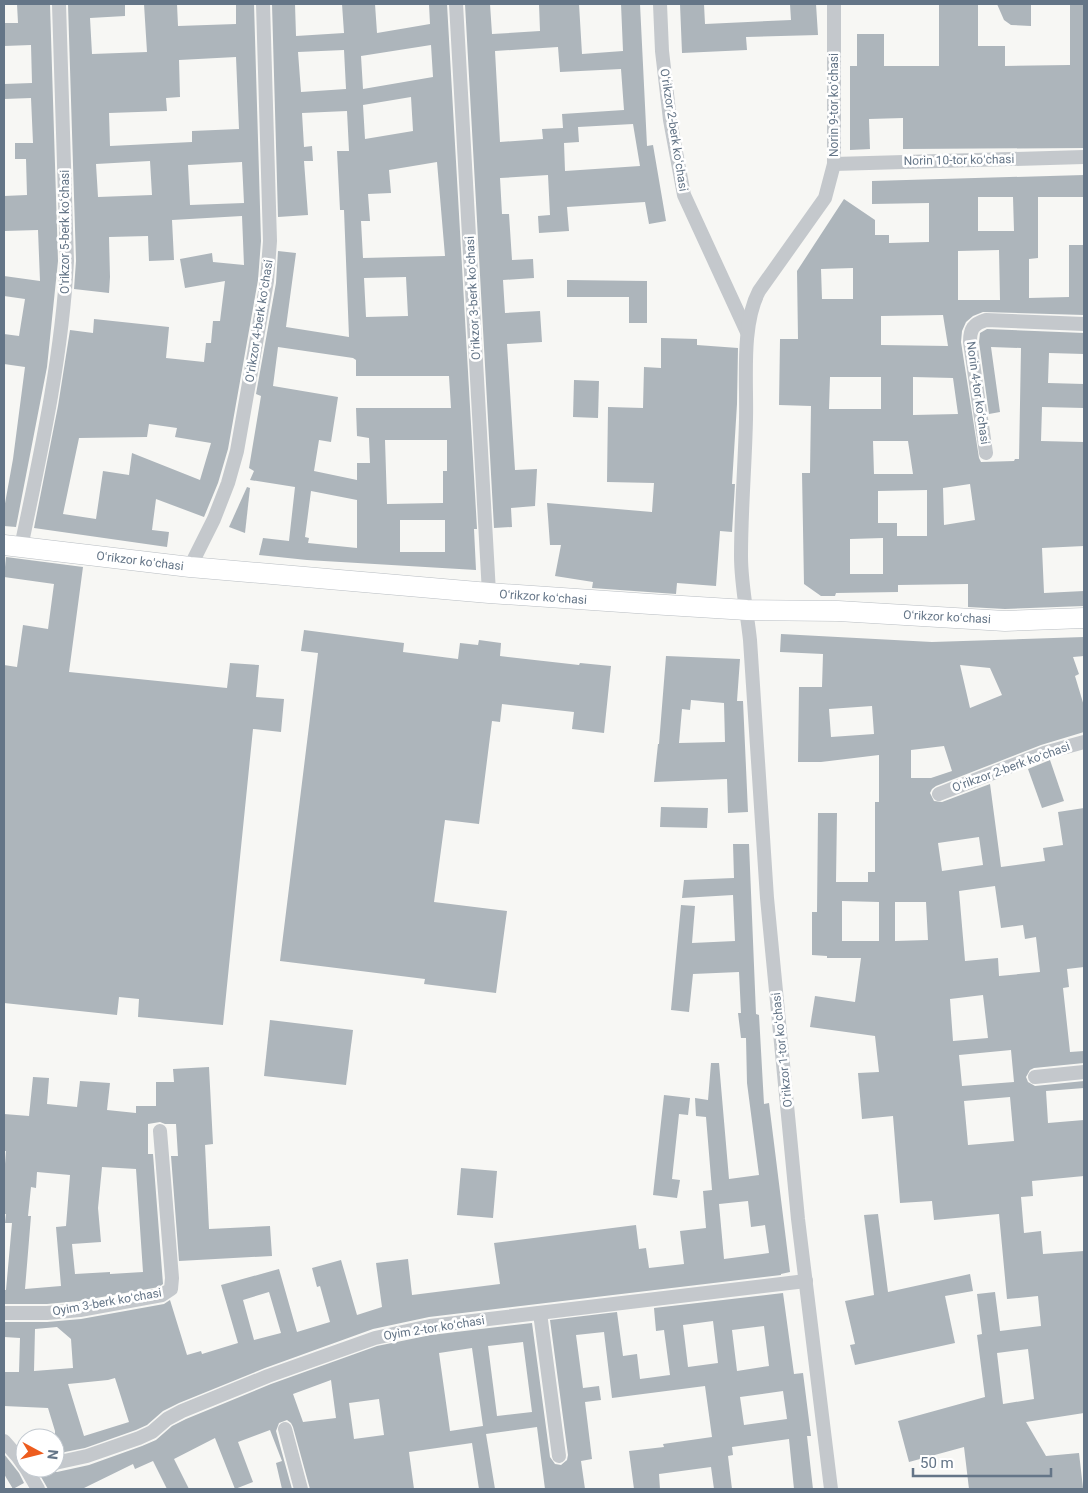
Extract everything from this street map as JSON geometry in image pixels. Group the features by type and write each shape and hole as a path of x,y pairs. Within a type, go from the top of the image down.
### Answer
{"main road":[{"name":"Oʻrikzor koʻchasi","path":"12,546 190,567 489,593 747,610 838,612 1005,621 1084,618"}],"street":[{"name":"Oʻrikzor 5-berk koʻchasi","path":"12,546 45,434 65,296 67,261 58,4"},
{"name":"Oʻrikzor 4-berk koʻchasi","path":"190,567 214,519 228,483 237,451 267,281 270,242 262,4"},
{"name":"Oʻrikzor 3-berk koʻchasi","path":"456,4 489,593"},
{"name":"Oʻrikzor 2-berk koʻchasi","path":"660,4 662,51 670,120 684,195 747,332"},
{"name":"Norin 9-tor koʻchasi","path":"747,332 756,297 824,198 834,164 834,4"},
{"name":"Norin 10-tor koʻchasi","path":"834,164 1084,157"},
{"name":"Norin 4-tor koʻchasi","path":"986,454 970,342 970,331 976,323 986,320 1084,324"},
{"name":"Oʻrikzor 1-tor koʻchasi","path":"747,332 745,465 741,556 742,585 747,610 767,898 798,1219 831,1489"},
{"name":"Oʻrikzor 2-berk koʻchasi","path":"939,794 1044,753 1084,742"},
{"path":"1035,1077 1084,1072"},
{"name":"Oyim 3-berk koʻchasi","path":"4,1313 47,1313 80,1310 162,1295 171,1289 172,1278 160,1131"},
{"name":"Oyim 2-tor koʻchasi","path":"65,1461 87,1456 139,1438 152,1432 167,1419 182,1411 268,1376 375,1338 430,1326 806,1281"},
{"path":"540,1313 559,1456"},
{"path":"286,1429 301,1489"},
{"path":"4,1441 15,1453"}],"building":[{"path":"17,4 50,4 58,261 47,367 16,527 4,526 4,509 13,459 25,367 4,364 4,334 19,336 25,299 4,296 4,276 40,281 38,230 4,231 4,196 27,195 26,159 15,159 15,143 33,143 31,98 4,99 4,84 32,83 31,45 4,46 4,23 18,23"},
{"path":"68,4 125,4 125,16 90,18 92,54 147,52 144,4 177,4 178,26 236,24 236,4 254,4 261,241 258,280 228,449 218,483 204,517 156,499 152,530 169,532 167,547 34,528 58,406 70,330 93,333 94,319 169,327 166,358 204,362 206,343 211,343 213,321 220,321 225,281 185,288 180,259 212,253 213,262 244,265 242,216 172,220 174,260 149,261 148,236 109,237 109,293 74,289 76,261","holes":["236,57 239,129 192,131 192,142 110,146 109,113 167,111 166,98 180,97 179,60","150,161 152,195 98,197 96,164","242,162 244,203 190,205 188,165","149,424 177,428 175,437 211,443 200,480 132,453 129,475 103,471 96,519 63,514 79,438 147,437"]},
{"path":"272,4 295,4 296,36 344,33 342,4 375,4 377,33 430,24 429,4 447,4 477,529 474,529 476,570 307,560 259,555 263,538 289,541 295,487 250,480 254,471 249,468 261,396 256,394 276,283 278,251 296,253 286,327 349,337 344,210 340,210 337,151 349,151 347,111 302,113 304,147 312,146 313,161 304,161 308,215 278,217","holes":["431,45 433,77 363,89 361,56","344,50 346,89 301,92 298,52","411,97 413,131 365,139 363,105","437,162 445,256 363,258 361,221 370,221 368,194 391,193 389,170","406,277 408,316 366,317 364,278","278,347 353,358 356,360 356,376 449,376 451,408 356,408 357,436 369,438 370,463 357,463 357,480 314,471 319,440 331,442 338,397 273,386","385,440 447,440 447,471 443,471 443,503 387,504","311,491 357,500 357,548 308,543 309,538 305,537","400,520 445,520 445,552 400,552"]},
{"path":"465,4 490,4 492,34 540,31 539,4 579,4 582,54 623,51 621,4 640,4 647,146 653,145 666,221 649,224 645,202 567,207 569,231 539,233 538,216 550,215 548,175 500,178 502,214 509,214 512,260 533,259 534,278 503,280 505,313 540,311 542,342 507,344 515,470 537,469 535,506 511,508 512,527 494,528","holes":["558,47 560,72 621,69 624,110 562,114 563,128 542,129 543,139 500,142 495,51","633,124 640,166 565,171 564,143 579,142 578,127"]},
{"path":"680,4 704,4 705,24 791,20 790,4 816,4 818,35 746,37 747,50 682,53"},
{"path":"939,4 978,4 978,46 1005,46 1005,66 1070,65 1070,4 1084,4 1084,148 903,149 903,118 869,119 870,149 850,150 850,66 857,66 857,34 884,34 884,66 939,66"},
{"path":"997,4 1031,4 1031,26 1011,25 1004,20"},
{"path":"1084,175 1084,197 1038,197 1038,258 1029,259 1029,298 1069,297 1069,245 1084,245 1084,315 983,312 973,316 966,322 962,331 961,342 979,458 981,462 1014,461 1019,459 1021,348 991,347 1000,412 989,414 979,342 980,333 987,329 1084,333 1084,354 1049,353 1048,383 1084,384 1084,408 1042,407 1041,441 1084,442 1084,546 1042,548 1044,593 1084,591 1084,606 1005,609 968,607 968,584 898,585 898,592 836,593 835,596 821,596 804,584 802,473 810,473 811,406 779,405 780,339 798,339 797,271 844,199 875,220 875,235 889,235 889,243 929,242 929,203 872,204 872,181","holes":["978,197 1013,197 1014,231 978,231","999,250 1000,300 958,300 958,251","853,268 853,299 822,299 821,269","943,315 948,346 881,345 881,316","830,377 881,377 881,409 829,409","913,377 953,378 958,414 913,415","873,441 908,441 913,474 874,474","970,484 975,520 944,525 943,488","927,490 927,536 897,536 897,523 878,523 878,491","883,538 883,574 850,574 850,539"]},
{"path":"567,280 647,281 647,323 629,323 629,297 567,297"},
{"path":"661,338 697,339 697,345 738,348 732,484 735,484 732,532 720,531 716,586 677,583 676,594 592,588 593,582 555,576 561,545 550,545 547,503 652,512 654,483 607,482 608,407 643,408 644,367 661,368"},
{"path":"574,380 599,381 598,418 573,417"},
{"path":"247,487 250,488 245,533 229,527"},
{"path":"6,557 83,567 69,672 227,688 230,663 259,665 256,697 284,699 281,732 253,729 223,1025 138,1017 139,999 119,997 117,1015 4,1003 4,665 17,667 23,625 48,629 54,584 4,577"},
{"path":"304,630 404,643 403,652 458,659 460,643 478,645 479,640 501,643 500,656 579,665 580,663 611,666 604,733 572,729 574,712 502,704 500,722 492,721 479,824 445,820 434,902 507,911 496,993 424,984 425,979 280,961 318,653 301,651"},
{"path":"781,634 932,642 1084,637 1084,656 1073,657 1079,674 1075,676 1084,706 1084,732 1041,745 936,786 930,793 934,801 942,802 990,784 1001,867 1045,861 1043,848 1063,845 1058,812 1084,808 1084,967 1067,969 1069,987 1063,988 1070,1052 1084,1051 1084,1063 1034,1068 1030,1070 1026,1077 1028,1082 1035,1086 1084,1081 1084,1088 1046,1091 1048,1123 1084,1120 1084,1176 1032,1181 1033,1196 1021,1197 1024,1233 1041,1231 1043,1254 1084,1251 1084,1413 1026,1422 1046,1456 1079,1453 1083,1488 969,1489 964,1447 909,1462 898,1421 985,1397 977,1335 982,1334 977,1294 995,1292 1000,1331 1041,1326 1038,1296 1007,1299 999,1214 934,1220 932,1201 900,1203 893,1116 862,1119 858,1073 879,1072 875,1036 810,1027 815,996 855,1002 861,958 827,958 827,956 812,955 812,912 817,912 818,813 837,813 836,882 868,882 868,872 875,872 875,802 879,802 879,755 821,762 798,762 799,687 822,687 823,654 780,652","holes":["960,665 990,668 1002,695 970,708","872,706 874,734 831,737 829,709","944,746 952,771 931,778 911,778 911,750","979,837 983,865 942,871 938,843","995,886 1001,928 1023,925 1025,939 1036,937 1040,972 999,976 998,958 965,961 959,891","842,901 879,902 879,941 842,941","895,902 926,902 928,940 895,941","983,995 988,1038 953,1041 950,999","1011,1050 1014,1082 962,1086 959,1055","1010,1097 1014,1141 968,1145 964,1101","1028,1349 1034,1399 1003,1404 997,1353"]},
{"path":"666,656 740,659 737,701 743,701 748,812 728,813 727,779 654,782","holes":["691,700 724,703 725,742 679,743 682,709 690,710"]},
{"path":"1050,760 1064,801 1042,808 1028,769"},
{"path":"661,807 708,808 707,828 660,827"},
{"path":"733,844 749,844 756,1014 759,1015 764,1104 769,1103 790,1272 781,1275 429,1317 373,1329 265,1368 179,1403 163,1411 147,1425 136,1430 85,1448 65,1452 65,1428 54,1428 48,1408 4,1406 4,1372 19,1372 20,1338 4,1337 4,1322 47,1322 81,1319 164,1304 170,1300 187,1355 201,1351 202,1354 238,1343 221,1285 279,1269 297,1332 330,1322 320,1286 317,1287 312,1268 341,1260 357,1315 382,1307 376,1263 408,1259 412,1295 500,1284 494,1243 636,1225 639,1249 646,1248 649,1268 684,1264 680,1231 706,1228 703,1191 712,1190 706,1117 696,1116 695,1098 708,1100 711,1063 719,1063 729,1179 759,1175 747,1083 746,1038 741,1038 738,1013 741,1013 739,972 693,974 689,1012 671,1010 681,905 695,906 692,943 735,941 733,895 682,898 684,880 734,878","holes":["748,1201 751,1227 765,1225 769,1253 724,1259 719,1204","269,1292 281,1333 254,1340 243,1300","57,1327 71,1339 73,1368 34,1371 35,1329","115,1378 129,1422 84,1436 68,1384"]},
{"path":"270,1020 353,1030 346,1085 264,1076"},
{"path":"209,1067 213,1144 205,1145 209,1229 270,1226 272,1256 179,1261 171,1156 178,1156 176,1124 160,1122 148,1124 148,1154 153,1154 163,1284 159,1287 79,1301 47,1304 4,1304 12,1223 5,1223 6,1214 4,1214 6,1151 4,1151 4,1114 29,1116 33,1077 49,1078 47,1104 77,1107 80,1081 110,1083 107,1110 136,1113 136,1106 156,1106 156,1082 174,1082 173,1069","holes":["102,1167 136,1169 143,1272 75,1274 72,1244 101,1242 98,1208","37,1172 70,1175 66,1226 56,1227 61,1286 25,1289 31,1216 28,1216 31,1187 36,1188"]},
{"path":"664,1095 690,1098 688,1115 679,1114 672,1179 680,1180 677,1198 653,1195"},
{"path":"461,1168 497,1171 493,1218 457,1215"},
{"path":"878,1214 888,1292 970,1274 973,1291 945,1296 955,1343 855,1365 850,1345 855,1344 845,1301 874,1295 864,1215"},
{"path":"783,1293 794,1374 803,1373 811,1436 807,1436 813,1489 794,1489 789,1439 732,1447 733,1455 728,1456 732,1489 714,1489 711,1467 659,1474 660,1489 634,1489 629,1451 664,1447 663,1444 712,1437 705,1386 612,1398 604,1332 576,1335 583,1388 599,1386 601,1400 585,1402 592,1459 581,1461 585,1489 545,1489 537,1427 486,1434 495,1489 479,1489 472,1443 409,1452 414,1489 310,1489 293,1427 287,1420 279,1423 276,1431 292,1489 282,1489 276,1463 282,1461 270,1430 238,1442 253,1482 235,1489 215,1438 174,1459 189,1489 167,1489 153,1461 135,1469 133,1464 82,1489 48,1489 42,1478 65,1478 65,1470 89,1465 142,1446 156,1440 172,1426 186,1419 271,1384 377,1346 431,1335 532,1323 550,1457 555,1464 561,1465 567,1460 568,1455 550,1320 617,1312 623,1356 637,1354 640,1379 670,1375 664,1330 656,1331 654,1308","holes":["713,1321 718,1363 688,1367 683,1325","764,1326 769,1366 737,1371 732,1330","523,1342 532,1412 497,1416 488,1346","472,1348 483,1426 450,1431 439,1353","331,1380 336,1418 303,1422 293,1394","783,1391 787,1419 744,1425 740,1397","379,1399 384,1435 354,1439 349,1403"]},
{"path":"4,1454 15,1468 15,1478 22,1478 24,1483 13,1489 4,1474"}]}
